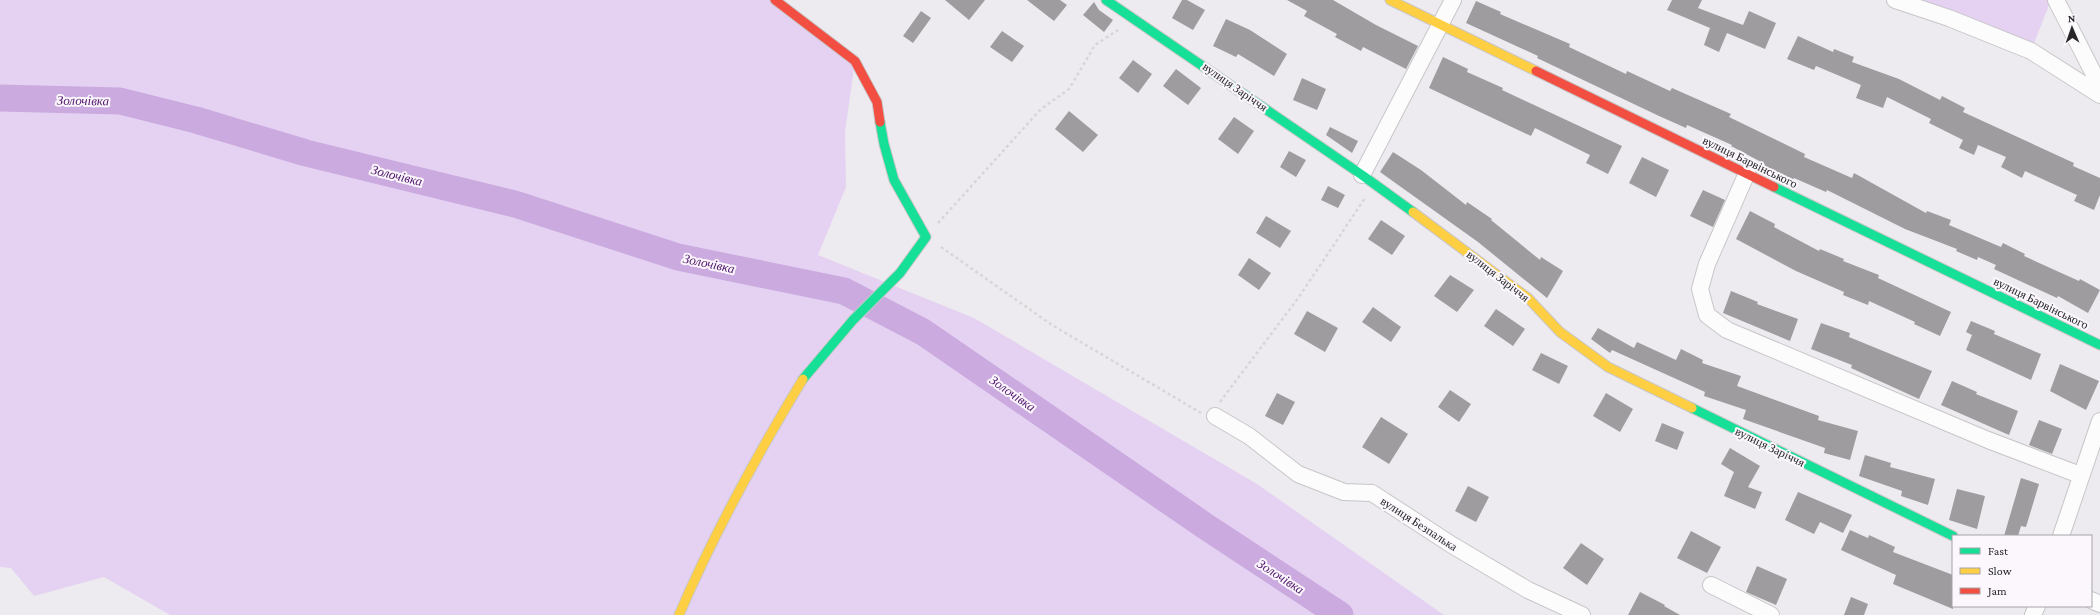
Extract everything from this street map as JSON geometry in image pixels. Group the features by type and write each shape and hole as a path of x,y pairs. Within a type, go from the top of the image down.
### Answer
{"street":[{"path":"679,615 694,580 764,442 805,376 853,320 900,272 926,237 894,180 884,144 877,102 855,61 775,0"},
{"name":"вулиця Заріччя","path":"1106,0 1367,180 1528,298 1560,332 1608,367 1952,536"},
{"name":"вулиця Барвінського","path":"1390,0 2100,345"},
{"path":"1367,180 1453,0"},
{"path":"1895,0 1949,18 2031,51 2100,95"},
{"path":"2056,0 2100,86"},
{"path":"1747,173 1707,264 1700,289 1707,315 1727,330 1988,440 2080,475"},
{"name":"вулиця Безпалька","path":"1215,416 1249,436 1298,474 1344,492 1372,493 1452,546 1528,590 1582,615"},
{"path":"2061,535 2080,475 2100,421"},
{"path":"1711,585 1771,615"}],"path":[{"path":"1132,18 1117,31 1095,45 1069,89 1041,109 926,237 1052,325 1198,412 1215,416 1220,400 1299,297 1367,180"}],"shaded area":[{"path":"0,0 775,0 855,61 845,132 846,187 818,255 974,318 1257,484 1444,615 170,615 104,577 34,596 11,568 0,567"},
{"path":"1912,0 2051,0 2031,51"}],"building":[{"path":"945,0 985,0 969,20"},
{"path":"1027,0 1060,0 1067,5 1054,21"},
{"path":"1182,0 1187,0 1205,10 1193,30 1172,18"},
{"path":"1287,0 1333,0 1376,25 1418,46 1406,69 1363,47 1361,51 1335,37 1337,34 1304,16 1307,11"},
{"path":"1672,0 1702,0 1698,8 1743,25 1749,11 1776,23 1765,49 1727,33 1719,52 1704,45 1710,28 1667,10"},
{"path":"1476,1 1501,12 1500,14 1570,44 1569,47 1626,74 1627,71 1670,91 1672,88 1731,114 1729,117 1805,154 1804,157 1852,178 1854,173 1926,213 1927,211 1951,220 1949,225 2001,247 2003,243 2025,254 2024,256 2079,281 2080,279 2100,290 2088,313 2058,296 2057,298 1994,269 1996,265 1978,257 1977,260 1956,251 1957,249 1905,229 1827,190 1826,192 1794,178 1792,181 1763,167 1765,164 1731,146 1732,145 1687,125 1686,128 1659,116 1537,58 1538,56 1466,23"},
{"path":"1094,2 1099,10 1113,20 1104,32 1083,15"},
{"path":"921,11 931,18 913,43 903,36"},
{"path":"1226,19 1250,30 1287,54 1274,76 1238,54 1236,57 1213,46"},
{"path":"1002,31 1024,46 1012,62 990,47"},
{"path":"1798,36 1833,52 1834,49 1854,57 1852,62 1899,79 1940,100 1942,96 1965,108 1963,112 2074,163 2073,166 2100,178 2100,195 2094,210 2074,201 2077,195 2025,171 2022,178 2001,167 2006,157 1978,145 1974,155 1959,148 1963,140 1929,123 1931,119 1887,97 1883,108 1856,98 1861,85 1816,66 1814,70 1787,59"},
{"path":"1443,57 1468,69 1467,72 1503,88 1502,90 1622,146 1608,174 1586,163 1590,155 1535,128 1531,136 1429,88"},
{"path":"1133,60 1152,74 1138,93 1119,78"},
{"path":"1176,69 1201,88 1188,105 1163,86"},
{"path":"1302,78 1326,89 1317,110 1293,100"},
{"path":"1069,111 1098,135 1083,152 1055,129"},
{"path":"1234,117 1254,131 1238,154 1218,139"},
{"path":"1330,127 1358,141 1352,153 1326,135"},
{"path":"1289,151 1306,160 1296,177 1280,167"},
{"path":"1393,152 1421,170 1466,205 1467,202 1492,219 1491,220 1540,260 1541,257 1563,271 1547,298 1478,242 1380,172"},
{"path":"1642,157 1669,170 1656,197 1629,183"},
{"path":"1328,186 1345,195 1338,208 1321,200"},
{"path":"1703,190 1725,200 1713,227 1690,216"},
{"path":"1750,211 1775,224 1774,227 1819,251 1820,249 1844,259 1843,261 1879,275 1878,278 1951,312 1940,336 1914,324 1915,322 1869,301 1868,305 1843,295 1844,292 1796,271 1736,239"},
{"path":"1266,216 1291,231 1280,248 1256,233"},
{"path":"1381,220 1405,236 1392,255 1368,239"},
{"path":"1249,258 1271,273 1259,290 1238,275"},
{"path":"1450,275 1474,290 1457,312 1434,296"},
{"path":"1731,291 1758,302 1757,304 1798,319 1790,341 1723,313"},
{"path":"1373,307 1401,327 1391,342 1362,322"},
{"path":"1496,309 1525,329 1513,346 1484,326"},
{"path":"1307,311 1338,328 1325,352 1294,334"},
{"path":"1971,321 1995,331 1994,334 2041,354 2031,380 1966,350 1972,335 1966,332"},
{"path":"1821,323 1850,333 1849,337 1932,371 1919,399 1851,368 1852,365 1811,349"},
{"path":"1598,328 1634,348 1637,342 1676,360 1681,349 1703,360 1702,363 1741,376 1737,386 1819,416 1818,420 1858,431 1850,460 1824,453 1825,448 1743,419 1746,410 1704,396 1705,392 1612,350 1610,353 1591,339"},
{"path":"1541,353 1568,366 1559,384 1532,370"},
{"path":"2060,364 2099,381 2086,410 2050,391"},
{"path":"1952,381 1977,392 1976,394 2018,411 2009,435 1941,405"},
{"path":"1450,390 1471,404 1459,422 1438,407"},
{"path":"1277,393 1295,402 1283,425 1265,416"},
{"path":"1606,393 1633,409 1620,432 1593,416"},
{"path":"1381,417 1408,434 1389,464 1362,447"},
{"path":"2039,420 2062,429 2052,454 2029,445"},
{"path":"1662,423 1684,432 1677,450 1655,441"},
{"path":"1730,448 1760,466 1748,487 1762,492 1755,509 1724,496 1734,472 1721,464"},
{"path":"1865,455 1891,463 1890,467 1935,479 1928,505 1901,496 1902,491 1859,476"},
{"path":"2021,478 2039,484 2026,527 2021,526 2018,535 2004,535"},
{"path":"1468,486 1489,497 1476,522 1455,511"},
{"path":"1957,489 1985,496 1977,529 1949,520"},
{"path":"1798,492 1852,515 1843,533 1820,522 1814,534 1785,520"},
{"path":"1850,530 1868,538 1869,535 1895,547 1893,552 1952,575 1953,609 1893,584 1896,575 1841,550"},
{"path":"1691,531 1721,547 1707,573 1677,558"},
{"path":"1581,543 1604,559 1587,585 1563,568"},
{"path":"1757,566 1787,579 1776,605 1746,592"},
{"path":"1640,592 1665,605 1664,606 1680,615 1628,615"},
{"path":"1851,597 1868,604 1864,615 1844,615"}],"waterway":[{"name":"Золочівка","path":"0,98 120,101 196,120 306,153 515,204 678,257 844,291 923,332 1205,526 1340,615"}],"traffic: fast":[{"path":"1106,0 1362,175 1413,212"},
{"path":"803,379 853,320 900,273 926,237 894,180 884,144 880,122"},
{"path":"1774,187 2100,345"},
{"path":"1692,408 1952,536"}],"traffic: slow":[{"path":"1390,0 1536,71"},
{"path":"1413,212 1528,298 1560,332 1608,367 1692,408"},
{"path":"679,615 721,524 769,436 803,379"}],"traffic: jam":[{"path":"775,0 855,61 877,102 880,122"},
{"path":"1536,71 1774,187"}]}
